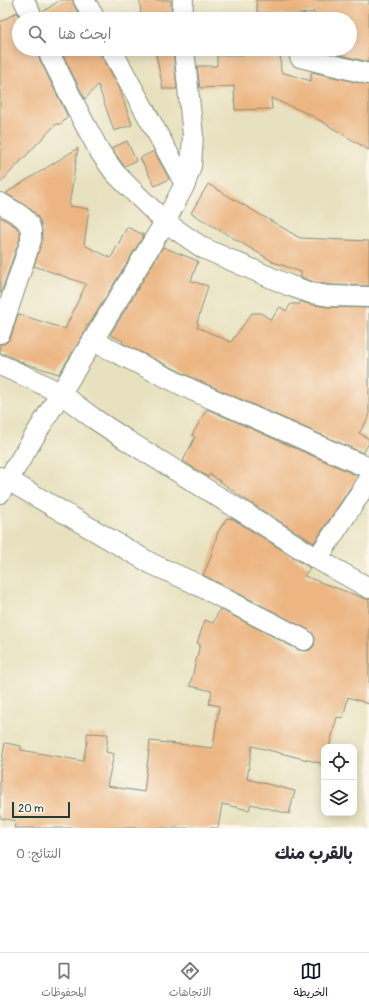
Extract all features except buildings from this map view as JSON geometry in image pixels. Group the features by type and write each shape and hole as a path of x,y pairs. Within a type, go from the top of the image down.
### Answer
{"street":[{"path":"24,0 30,12"},
{"path":"84,0 91,12"},
{"path":"182,12 183,0"},
{"path":"50,56 100,152 116,173 165,222 203,248 288,285 311,293 329,296 369,297"},
{"path":"115,56 185,184"},
{"path":"185,56 193,136 191,166 185,184 165,222 93,341 3,483 152,564 190,581 304,640"},
{"path":"300,57 369,74"},
{"path":"0,203 18,214 27,222 31,230 31,235 0,333"},
{"path":"93,341 192,390 369,468"},
{"path":"0,366 32,379 60,393 128,441 317,559 369,588"},
{"path":"317,559 369,480"}]}
